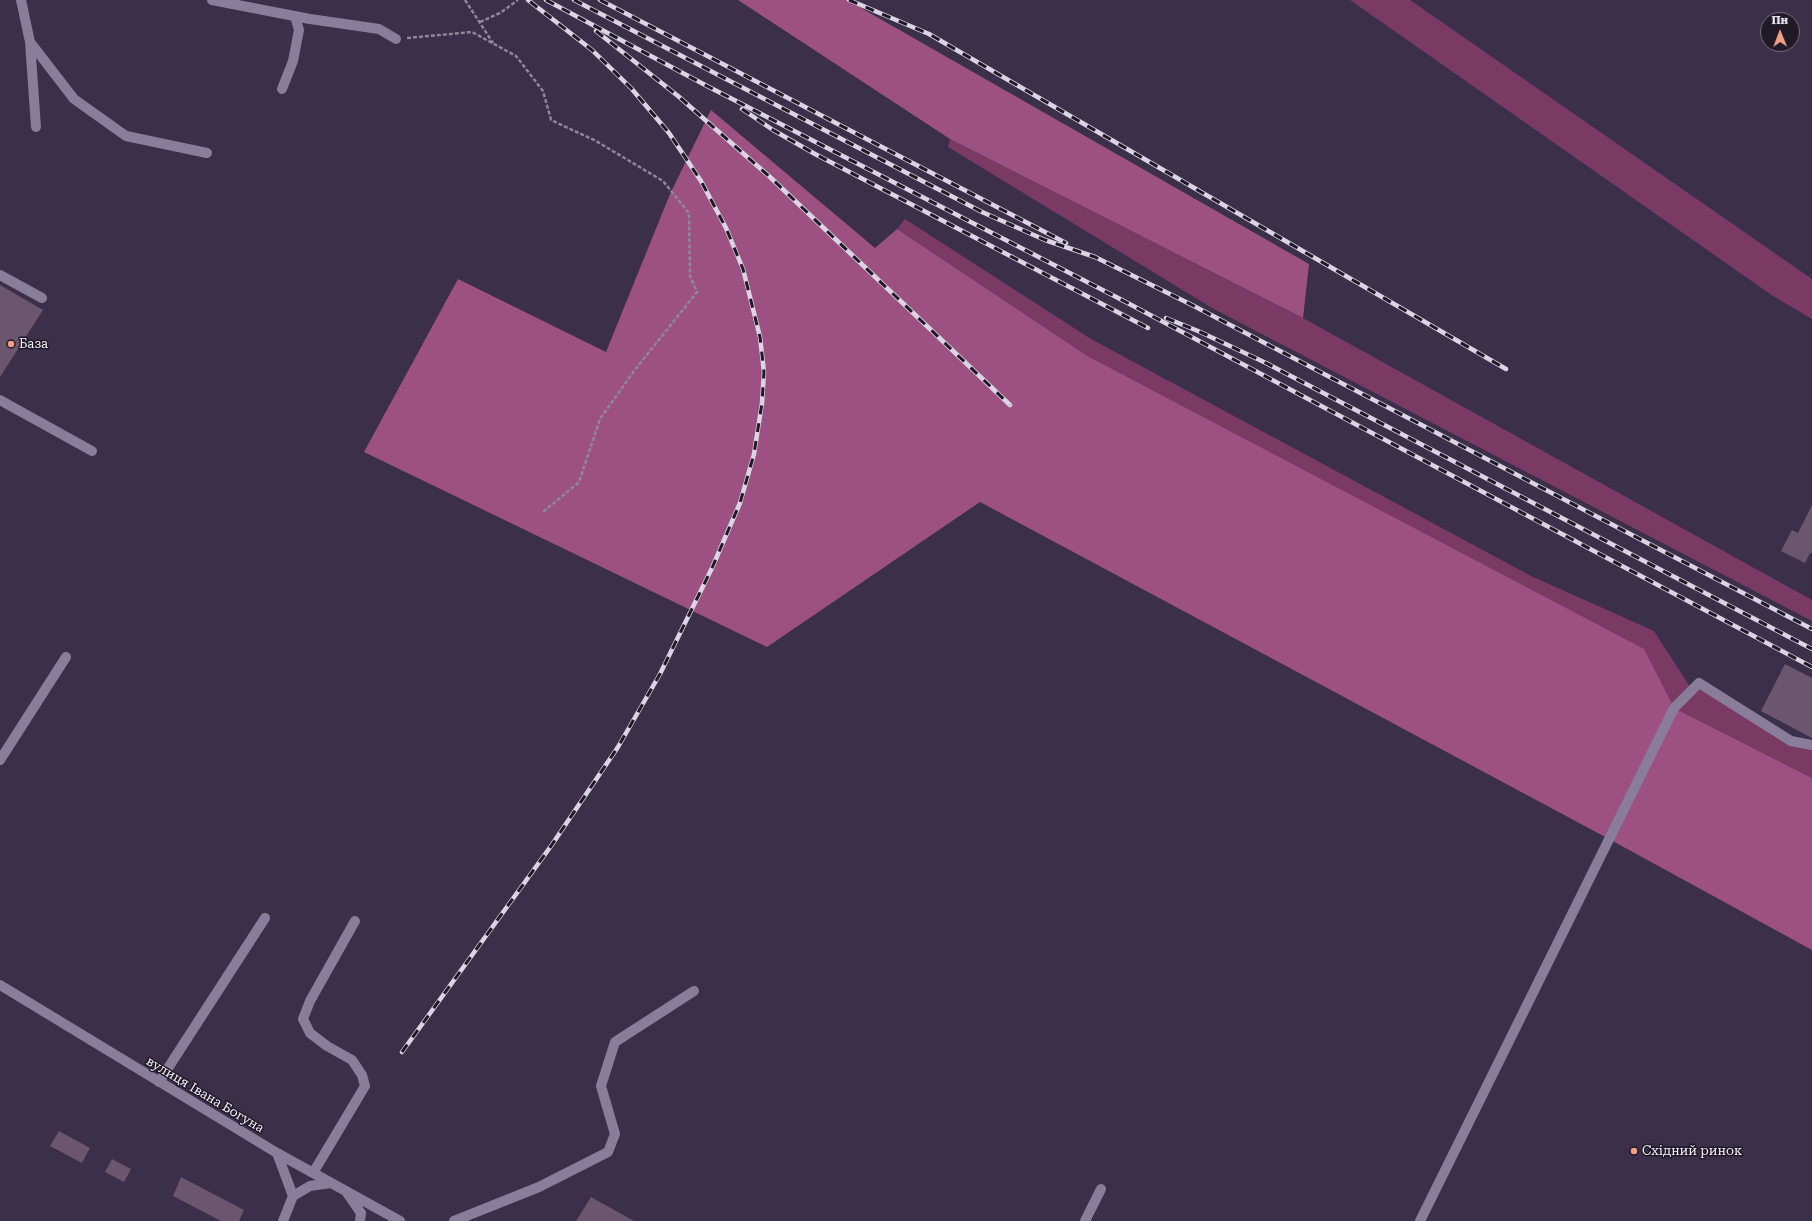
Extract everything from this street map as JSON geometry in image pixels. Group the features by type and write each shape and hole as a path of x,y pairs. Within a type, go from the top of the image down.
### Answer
{"street":[{"path":"21,0 30,42 36,127"},
{"path":"212,0 295,16 379,29 396,38"},
{"path":"282,89 293,61 299,30 295,16"},
{"path":"30,42 74,99 126,136 207,153"},
{"path":"0,275 42,298"},
{"path":"0,400 92,451"},
{"path":"0,760 66,657"},
{"path":"1420,1221 1674,708 1699,683 1791,741 1812,745"},
{"path":"159,1082 265,918"},
{"path":"313,1173 365,1086 362,1075 352,1060 327,1046 310,1033 303,1019 310,1001 355,921"},
{"name":"вулиця Івана Богуна","path":"0,986 277,1153 400,1221"},
{"path":"454,1221 539,1187 608,1152 614,1134 601,1086 615,1042 694,991"},
{"path":"277,1153 293,1196"},
{"path":"283,1221 293,1196 310,1186 331,1183"},
{"path":"1085,1221 1101,1189"},
{"path":"346,1191 361,1212 360,1221"}],"path":[{"path":"465,0 494,44"},
{"path":"480,22 500,13 518,0"},
{"path":"396,38 472,32 516,56 543,91 551,120 596,141 663,181 689,213 690,276 697,292 634,371 600,419 579,482 543,512"}],"shaded area":[{"path":"738,0 847,0 1309,264 1303,318 950,139"},
{"path":"1350,0 1410,0 1812,279 1812,319 1773,296"},
{"path":"711,110 875,248 897,229 1089,357 1644,649 1674,708 1812,778 1812,950 1609,839 980,502 767,647 364,452 458,279 606,352 670,194"},
{"path":"950,139 1303,318 1812,600 1812,621 1212,308 948,147"},
{"path":"905,219 1091,339 1531,576 1654,631 1692,690 1699,683 1791,741 1812,745 1812,778 1674,708 1089,357 897,229"}],"building":[{"name":"База","path":"0,285 43,310 0,377"},
{"path":"1812,505 1812,554 1810,553 1805,563 1781,551 1792,530 1798,533"},
{"path":"1785,664 1812,678 1812,738 1761,711"},
{"path":"59,1131 90,1148 82,1163 50,1146"},
{"path":"112,1159 131,1169 124,1182 105,1172"},
{"path":"181,1177 244,1210 239,1221 221,1221 173,1196"},
{"path":"591,1197 634,1221 576,1221"}],"railway":[{"path":"402,1052 551,846 618,747 660,674 712,568 740,503 754,454 762,403 764,372 760,337 743,269 726,228 701,181 669,133 631,88 592,50 528,0"},
{"path":"546,0 707,86 1122,300 1812,667"},
{"path":"574,0 982,212 1045,240 1095,257 1192,305 1812,629"},
{"path":"600,0 1066,243"},
{"path":"849,0 929,34 1506,369"},
{"path":"596,31 678,96 770,177 1010,405"},
{"path":"742,109 773,130 815,154 1148,328"},
{"path":"1166,318 1198,331 1266,363 1812,649"}],"place":[{"name":"База","path":"11,344"},
{"name":"Східний ринок","path":"1634,1151"}]}
